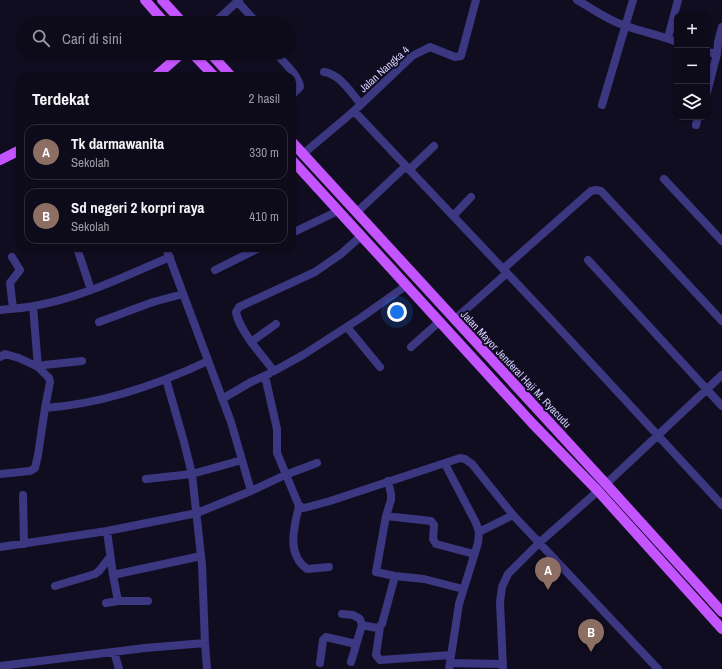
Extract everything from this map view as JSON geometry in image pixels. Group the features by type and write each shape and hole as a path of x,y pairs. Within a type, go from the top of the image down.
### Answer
{"main road":[{"path":"145,0 159,16"},
{"path":"162,0 177,16"},
{"path":"161,72 174,60"},
{"path":"199,60 210,72"},
{"path":"216,60 227,72"},
{"name":"Jalan Mayor Jenderal Haji M. Ryacudu","path":"296,146 677,561 722,612"},
{"path":"0,160 16,152"},
{"path":"296,165 407,285 439,322 598,491 722,629"},
{"path":"374,230 374,237 379,245 375,250"},
{"path":"388,246 383,254 392,264 393,270"},
{"path":"668,569 675,568 677,561"},
{"path":"682,586 684,580 690,577"}],"street":[{"path":"221,16 238,0 251,16"},
{"name":"Jalan Nangka 4","path":"303,154 354,111 412,56 430,47 455,57 461,56 476,0"},
{"path":"577,0 611,20 674,41"},
{"path":"602,105 633,0"},
{"path":"668,38 678,0"},
{"path":"709,84 719,50 722,27"},
{"path":"282,60 292,72"},
{"path":"324,72 329,73 338,79 361,104"},
{"path":"296,77 300,82 300,87 296,91"},
{"path":"354,111 407,168 454,215 722,505"},
{"path":"357,212 434,146"},
{"path":"664,179 722,241"},
{"path":"454,320 592,191 596,190 601,191 722,321"},
{"path":"454,215 471,197"},
{"path":"296,231 338,211"},
{"path":"274,371 242,328 236,314 239,307 315,272 341,254 362,236"},
{"path":"78,252 91,290"},
{"path":"0,310 34,306 91,290 167,252"},
{"path":"169,252 183,294 222,399 251,491"},
{"path":"215,270 251,252"},
{"path":"12,257 20,270 10,283 13,308"},
{"path":"588,260 722,406"},
{"path":"222,399 303,355 347,327 407,285"},
{"path":"99,322 153,302 183,294"},
{"path":"34,306 38,367"},
{"path":"411,346 439,322"},
{"path":"251,342 276,324"},
{"path":"347,327 380,367"},
{"path":"0,357 5,354 14,356 38,367 49,378 50,382 35,468 30,471 0,474"},
{"path":"38,367 82,361"},
{"path":"45,408 110,398 166,379 208,361"},
{"path":"606,484 722,375"},
{"path":"265,376 276,429 277,450 285,475 299,506 295,517 292,537 294,550 297,558 307,569 329,567"},
{"path":"166,379 192,474 201,556 207,669"},
{"path":"299,506 304,508 330,501 461,458 467,460 513,515 658,669"},
{"path":"146,479 192,474 242,460"},
{"path":"0,547 107,531 197,512 317,463"},
{"path":"445,464 476,523 479,532 478,543 463,589 456,620 450,662"},
{"path":"388,482 391,494 376,571 395,576 424,579 463,589"},
{"path":"395,576 380,627 376,655 380,660 450,662 503,666 500,602 502,587 508,574 539,543 598,491"},
{"path":"23,495 24,544"},
{"path":"479,532 513,515"},
{"path":"386,516 431,521 434,525 433,539 436,544 474,554"},
{"path":"107,531 118,601"},
{"path":"113,576 201,556"},
{"path":"55,586 95,574 110,557"},
{"path":"106,603 118,601 148,601"},
{"path":"342,614 353,615 360,619 362,625 351,662"},
{"path":"362,625 368,627 380,627"},
{"path":"320,663 323,640 326,637 356,644"},
{"path":"0,666 144,648 205,643"},
{"path":"114,652 118,669"}],"place":[{"name":"Tk darmawanita","path":"548,590"},
{"name":"Sd negeri 2 korpri raya","path":"591,652"}]}
